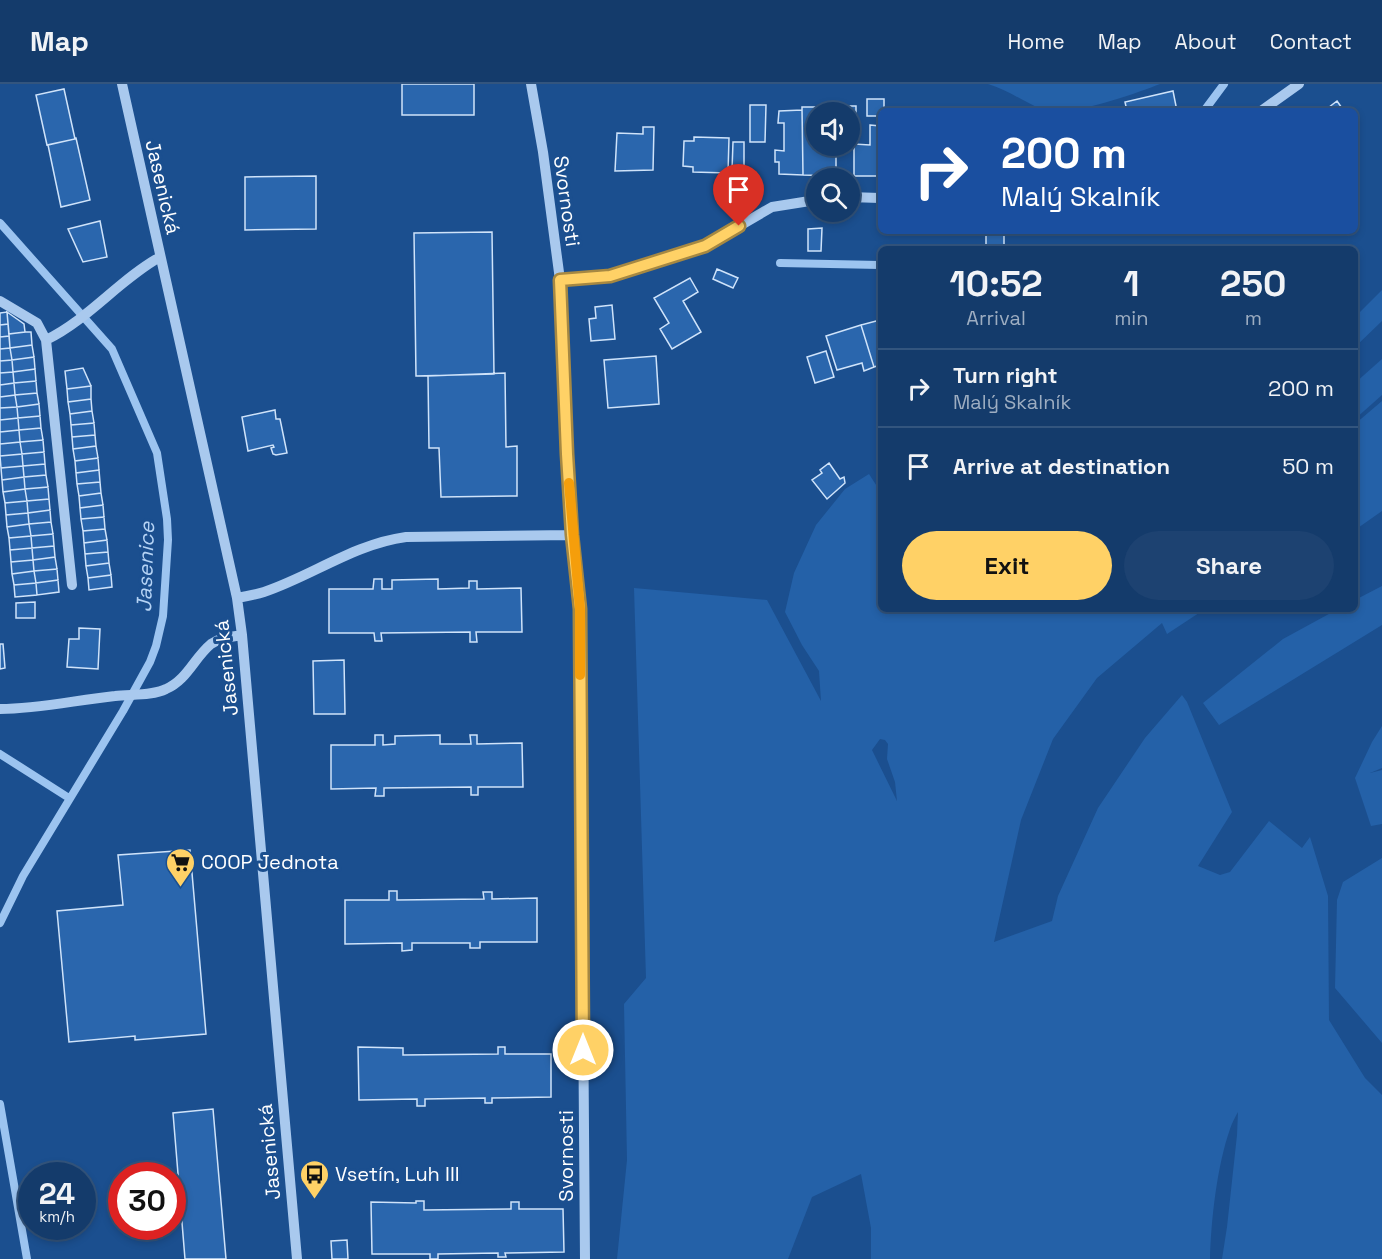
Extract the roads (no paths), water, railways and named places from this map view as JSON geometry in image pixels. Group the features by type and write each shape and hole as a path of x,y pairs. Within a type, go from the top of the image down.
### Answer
{"street":[{"name":"Jasenická","path":"122,84 237,598 297,1259"},
{"name":"Svornosti","path":"531,84 543,152 560,280 572,535 580,609 585,1259"},
{"path":"1265,108 1299,84"},
{"path":"860,197 878,198"},
{"path":"560,280 621,273 705,246 772,207 806,202"},
{"path":"46,340 74,324 128,278 160,257"},
{"path":"0,301 37,323 46,340 72,585"},
{"path":"237,598 262,593 360,549 389,539 572,535"},
{"path":"0,710 28,709 163,691 176,684 189,672 211,644 221,638 242,635"}],"waterway":[{"path":"1206,108 1224,84"},
{"name":"Jasenice","path":"0,223 112,349 157,453 168,540 163,616 150,662 23,876 0,923"},
{"path":"780,263 878,265"},
{"path":"0,754 69,798"},
{"name":"Jasenice","path":"0,1104 27,1259"}],"place":[{"name":"COOP Jednota","path":"180,888"},
{"name":"Vsetín, Luh III","path":"314,1200"}]}
